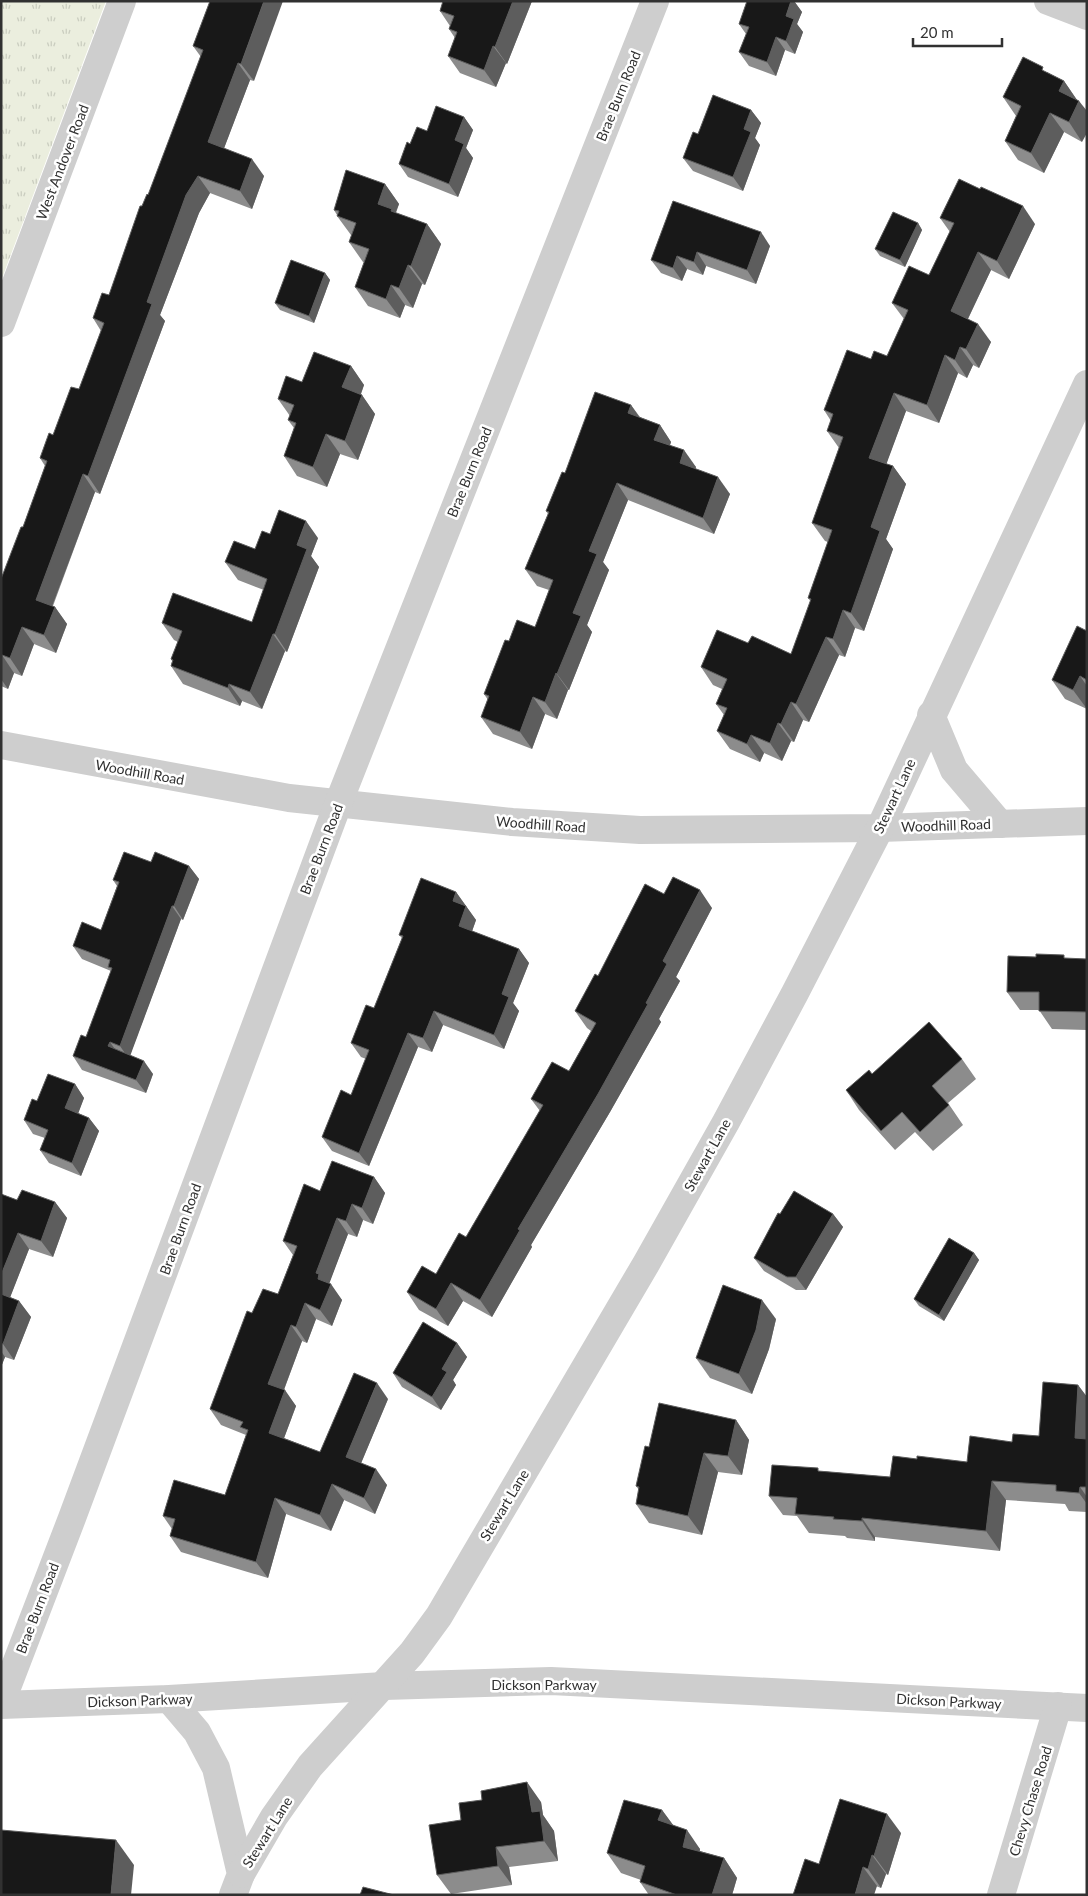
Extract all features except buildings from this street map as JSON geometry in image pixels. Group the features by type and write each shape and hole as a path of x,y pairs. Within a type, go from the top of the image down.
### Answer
{"street":[{"name":"West Andover Road","path":"1,323 122,1"},
{"name":"Brae Burn Road","path":"1,1704 338,804 655,1"},
{"path":"1048,1 1087,16"},
{"name":"Stewart Lane","path":"237,1884 274,1817 310,1766 384,1686 412,1653 439,1616 646,1264 726,1122 880,828 1087,384"},
{"path":"931,716 954,770 1000,824"},
{"name":"Woodhill Road","path":"1,745 230,788 338,804 512,822 640,830 880,828 1087,821"},
{"name":"Dickson Parkway","path":"1,1704 169,1699 384,1686 551,1681 1087,1708"},
{"name":"Stewart Lane","path":"169,1699 197,1732 216,1768 237,1884"},
{"name":"Chevy Chase Road","path":"1001,1895 1058,1706"}],"green space":[{"path":"1,1 106,1 1,281"}]}
